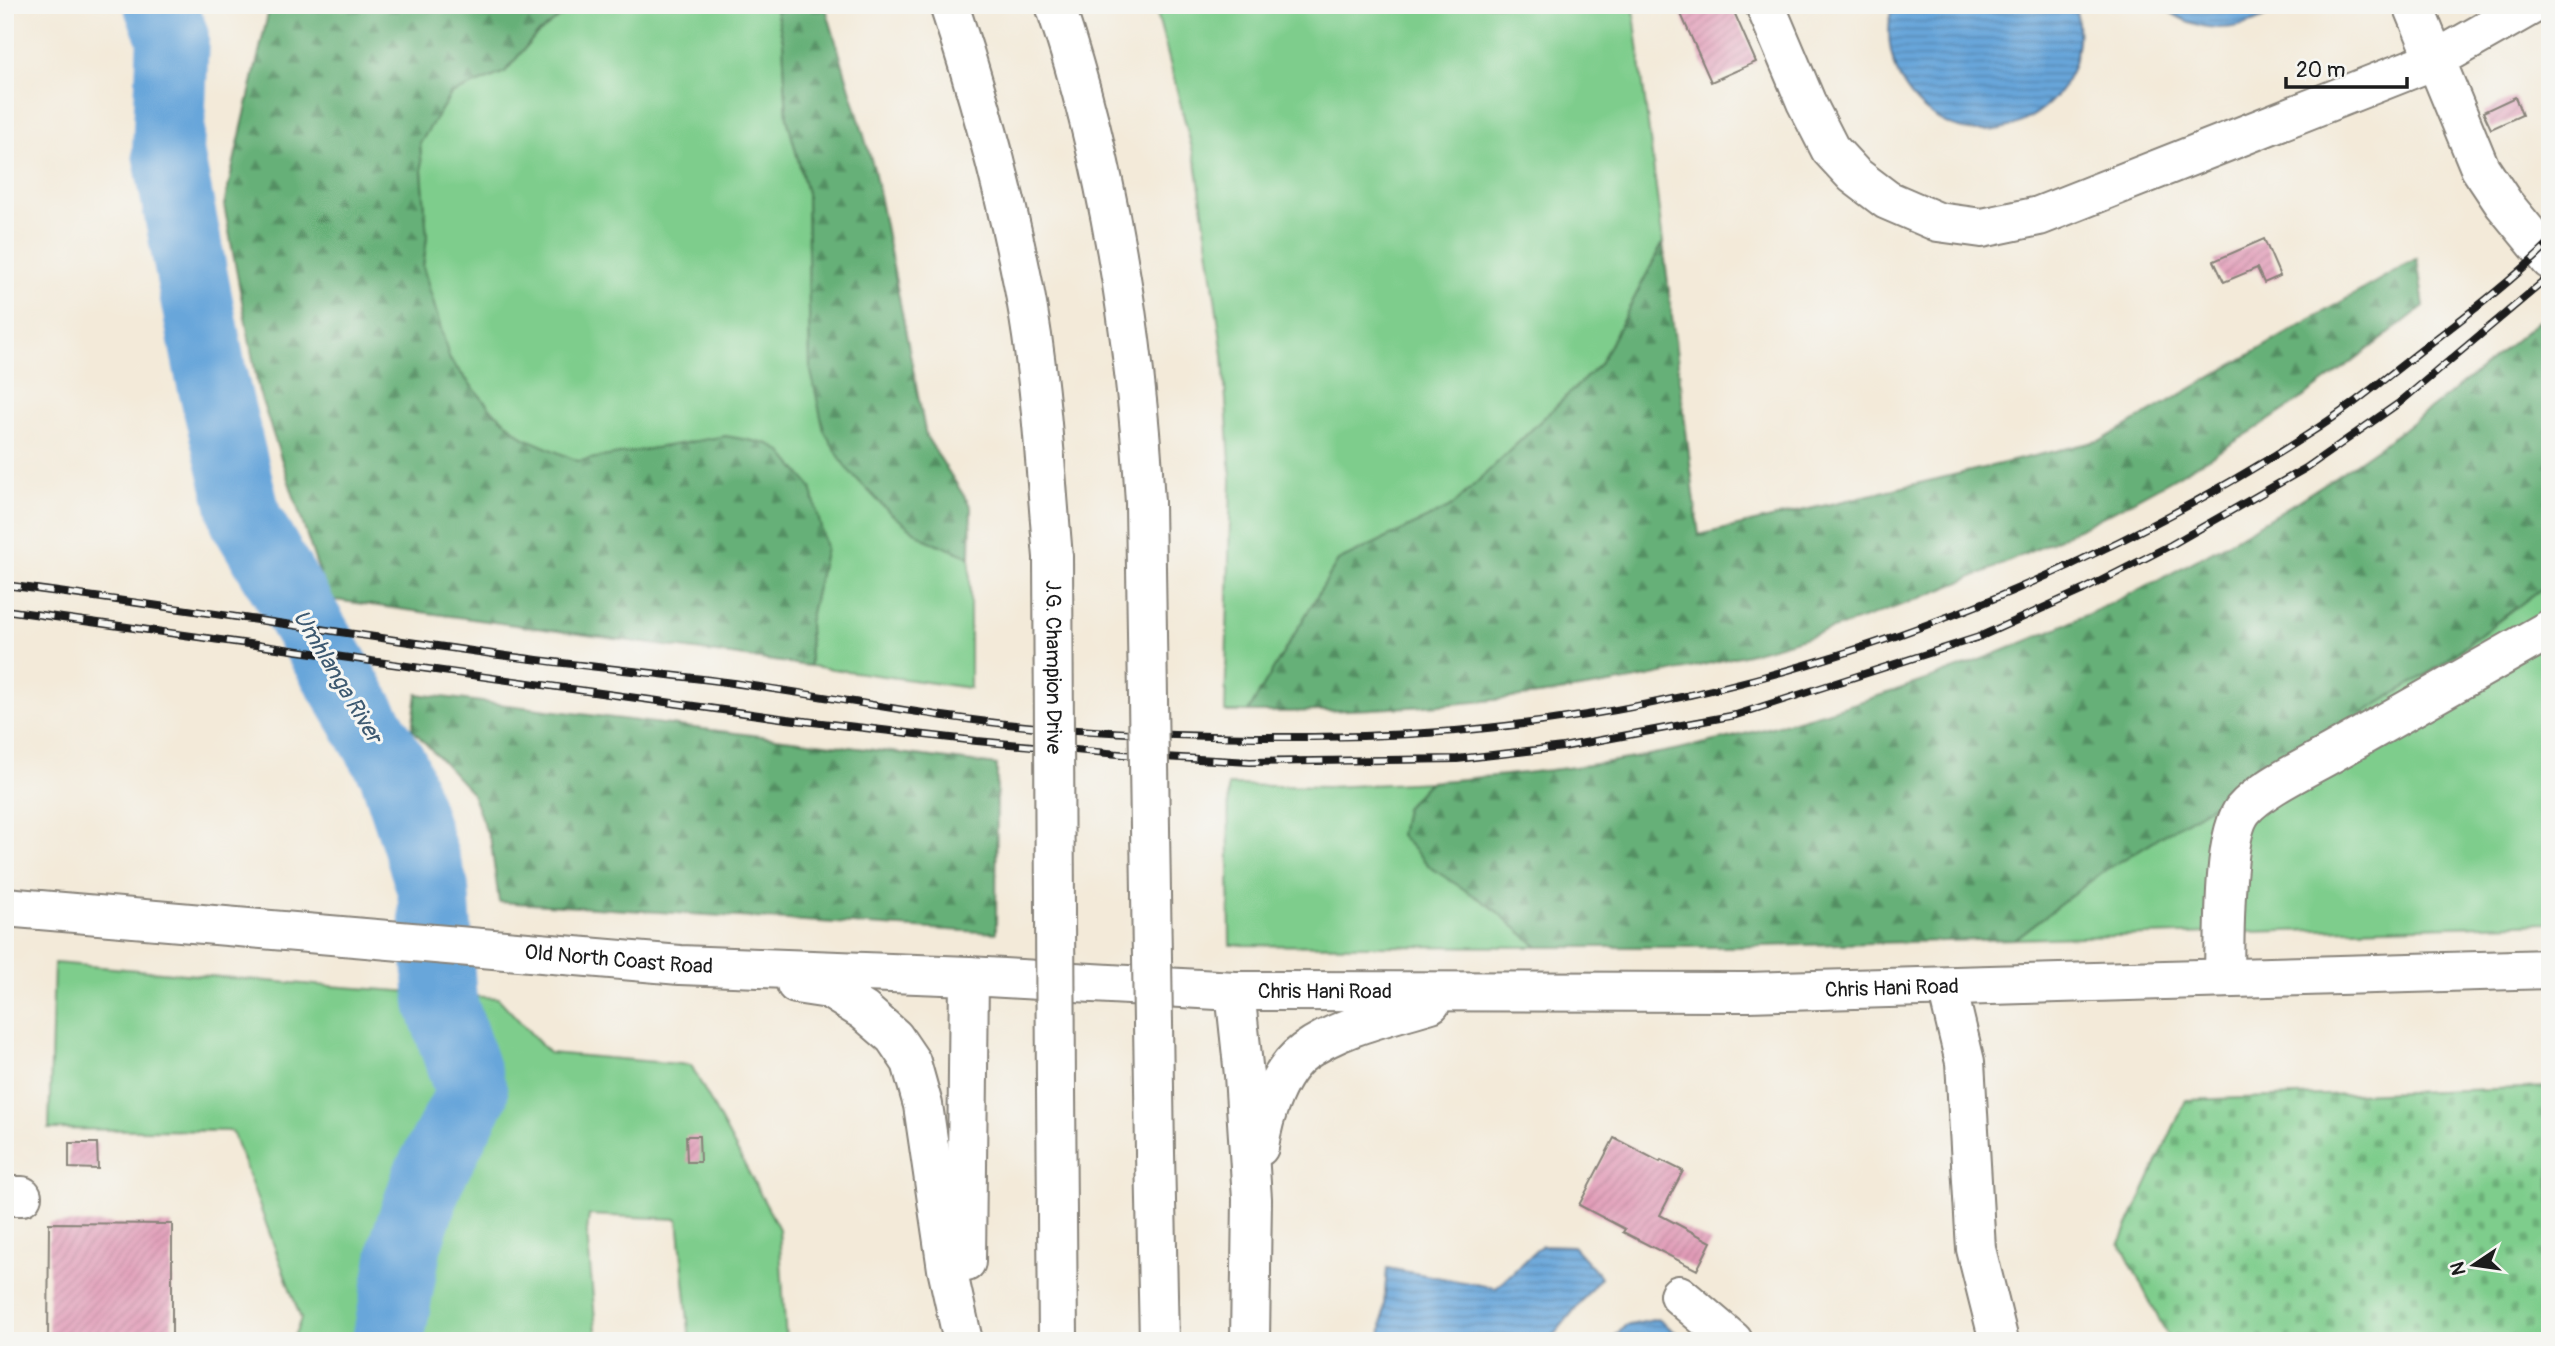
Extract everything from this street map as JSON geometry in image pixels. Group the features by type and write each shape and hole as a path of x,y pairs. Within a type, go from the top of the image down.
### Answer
{"street":[{"name":"J.G. Champion Drive","path":"949,5 974,80 993,152 1024,290 1040,410 1053,558 1058,1341"},
{"path":"1055,5 1097,154 1127,318 1141,427 1145,503 1159,1341"},
{"path":"1765,5 1806,102 1830,149 1854,175 1887,200 1938,222 1982,228 2039,216 2437,59 2532,5"},
{"path":"2413,5 2480,168 2504,205 2550,260"},
{"path":"2224,978 2228,865 2232,836 2242,811 2264,793 2299,772 2550,629"},
{"name":"Old North Coast Road","path":"5,908 680,965 969,976 1235,992"},
{"path":"680,965 829,989 864,1011 894,1037 911,1062 923,1105 947,1269 965,1341"},
{"name":"Chris Hani Road","path":"1235,992 1748,992 2550,969"},
{"path":"965,1341 969,976"},
{"path":"1947,986 1965,1062 1976,1249 1999,1341"},
{"path":"1235,992 1244,1075 1252,1199 1251,1341"},
{"path":"1252,1199 1261,1128 1277,1085 1302,1053 1328,1038 1372,1021 1469,992"},
{"path":"1679,1294 1733,1341"}],"green space":[{"path":"270,5 576,5 535,36 505,72 451,94 420,143 427,237 423,267 450,360 490,408 524,438 578,461 726,436 769,444 782,452 811,487 826,548 809,622 810,666 328,599 259,392 224,205"},
{"path":"576,5 771,5 776,10 783,41 787,118 807,193 810,367 925,539 970,557 970,688 810,666 809,622 826,548 726,436 578,462 524,438 490,408 450,360 423,267 427,237 420,143 451,94 505,72 535,36"},
{"path":"771,5 825,5 874,169 926,436 971,507 970,557 925,539 889,512 846,468 824,431 810,367 807,193 787,118 783,41 776,10"},
{"path":"1155,5 1633,5 1663,243 1600,364 1451,507 1338,561 1248,712 1225,712 1231,479 1223,355 1197,168"},
{"path":"1663,243 1699,535 2102,440 2417,258 2424,306 2298,401 2177,476 2098,519 2016,558 1933,593 1848,624 1762,650 1674,672 1586,688 1418,707 1248,712 1338,561 1451,507 1600,364"},
{"path":"2550,311 2550,582 2435,669 2101,873 2015,939 1730,947 1538,947 1493,908 1431,868 1400,835 1405,808 1429,782 1608,762 1733,737 1832,710 1930,678 2026,641 2119,599 2210,552 2299,500 2427,412"},
{"path":"2550,582 2550,923 2015,939 2101,873 2435,669"},
{"path":"417,694 997,765 996,933 499,902 491,843 471,792 412,729"},
{"path":"1429,782 1405,808 1493,908 1538,947 1230,945 1228,785 1328,787"},
{"path":"54,963 498,998 549,1053 691,1065 779,1229 786,1341 690,1341 678,1219 589,1215 587,1232 597,1341 292,1341 301,1319 232,1131 49,1129"},
{"path":"2550,1087 2550,1341 2170,1341 2120,1243 2186,1100"}],"water":[{"path":"1892,5 2074,5 2078,34 2074,63 2054,98 2045,107 2016,125 1986,131 1958,127 1932,115 1911,96 1896,70 1889,39"},
{"path":"2160,5 2283,5 2252,22 2221,28 2190,22"},
{"path":"1542,1245 1573,1246 1601,1277 1549,1341 1381,1341 1387,1268 1496,1288"},
{"path":"1658,1319 1687,1341 1610,1341 1625,1326"}],"building":[{"path":"1677,5 1731,5 1756,62 1711,82"},
{"path":"2515,97 2522,115 2491,129 2483,112"},
{"path":"2264,239 2280,276 2264,283 2257,268 2224,282 2214,261"},
{"path":"686,1136 699,1136 700,1162 687,1162"},
{"path":"1614,1138 1683,1171 1660,1215 1711,1242 1697,1270 1623,1232 1625,1229 1579,1205"},
{"path":"69,1143 97,1143 98,1169 69,1168"},
{"path":"49,1223 172,1224 172,1341 48,1341"}],"waterway":[{"name":"Umhlanga River","path":"160,5 173,37 168,152 211,375 246,520 394,770 433,889 441,1002 472,1094 428,1178 406,1243 388,1341"}],"railway":[{"path":"5,585 504,656 726,682 934,715 1060,729 1164,735 1373,736 1477,729 1560,719 1643,705 1807,665 1966,610 2120,541 2191,504 2324,424 2481,304 2550,243"},
{"path":"5,610 787,719 1129,755 1250,762 1457,759 1563,747 1736,715 1979,637 2083,590 2171,545 2306,468 2399,403 2550,276"}]}
